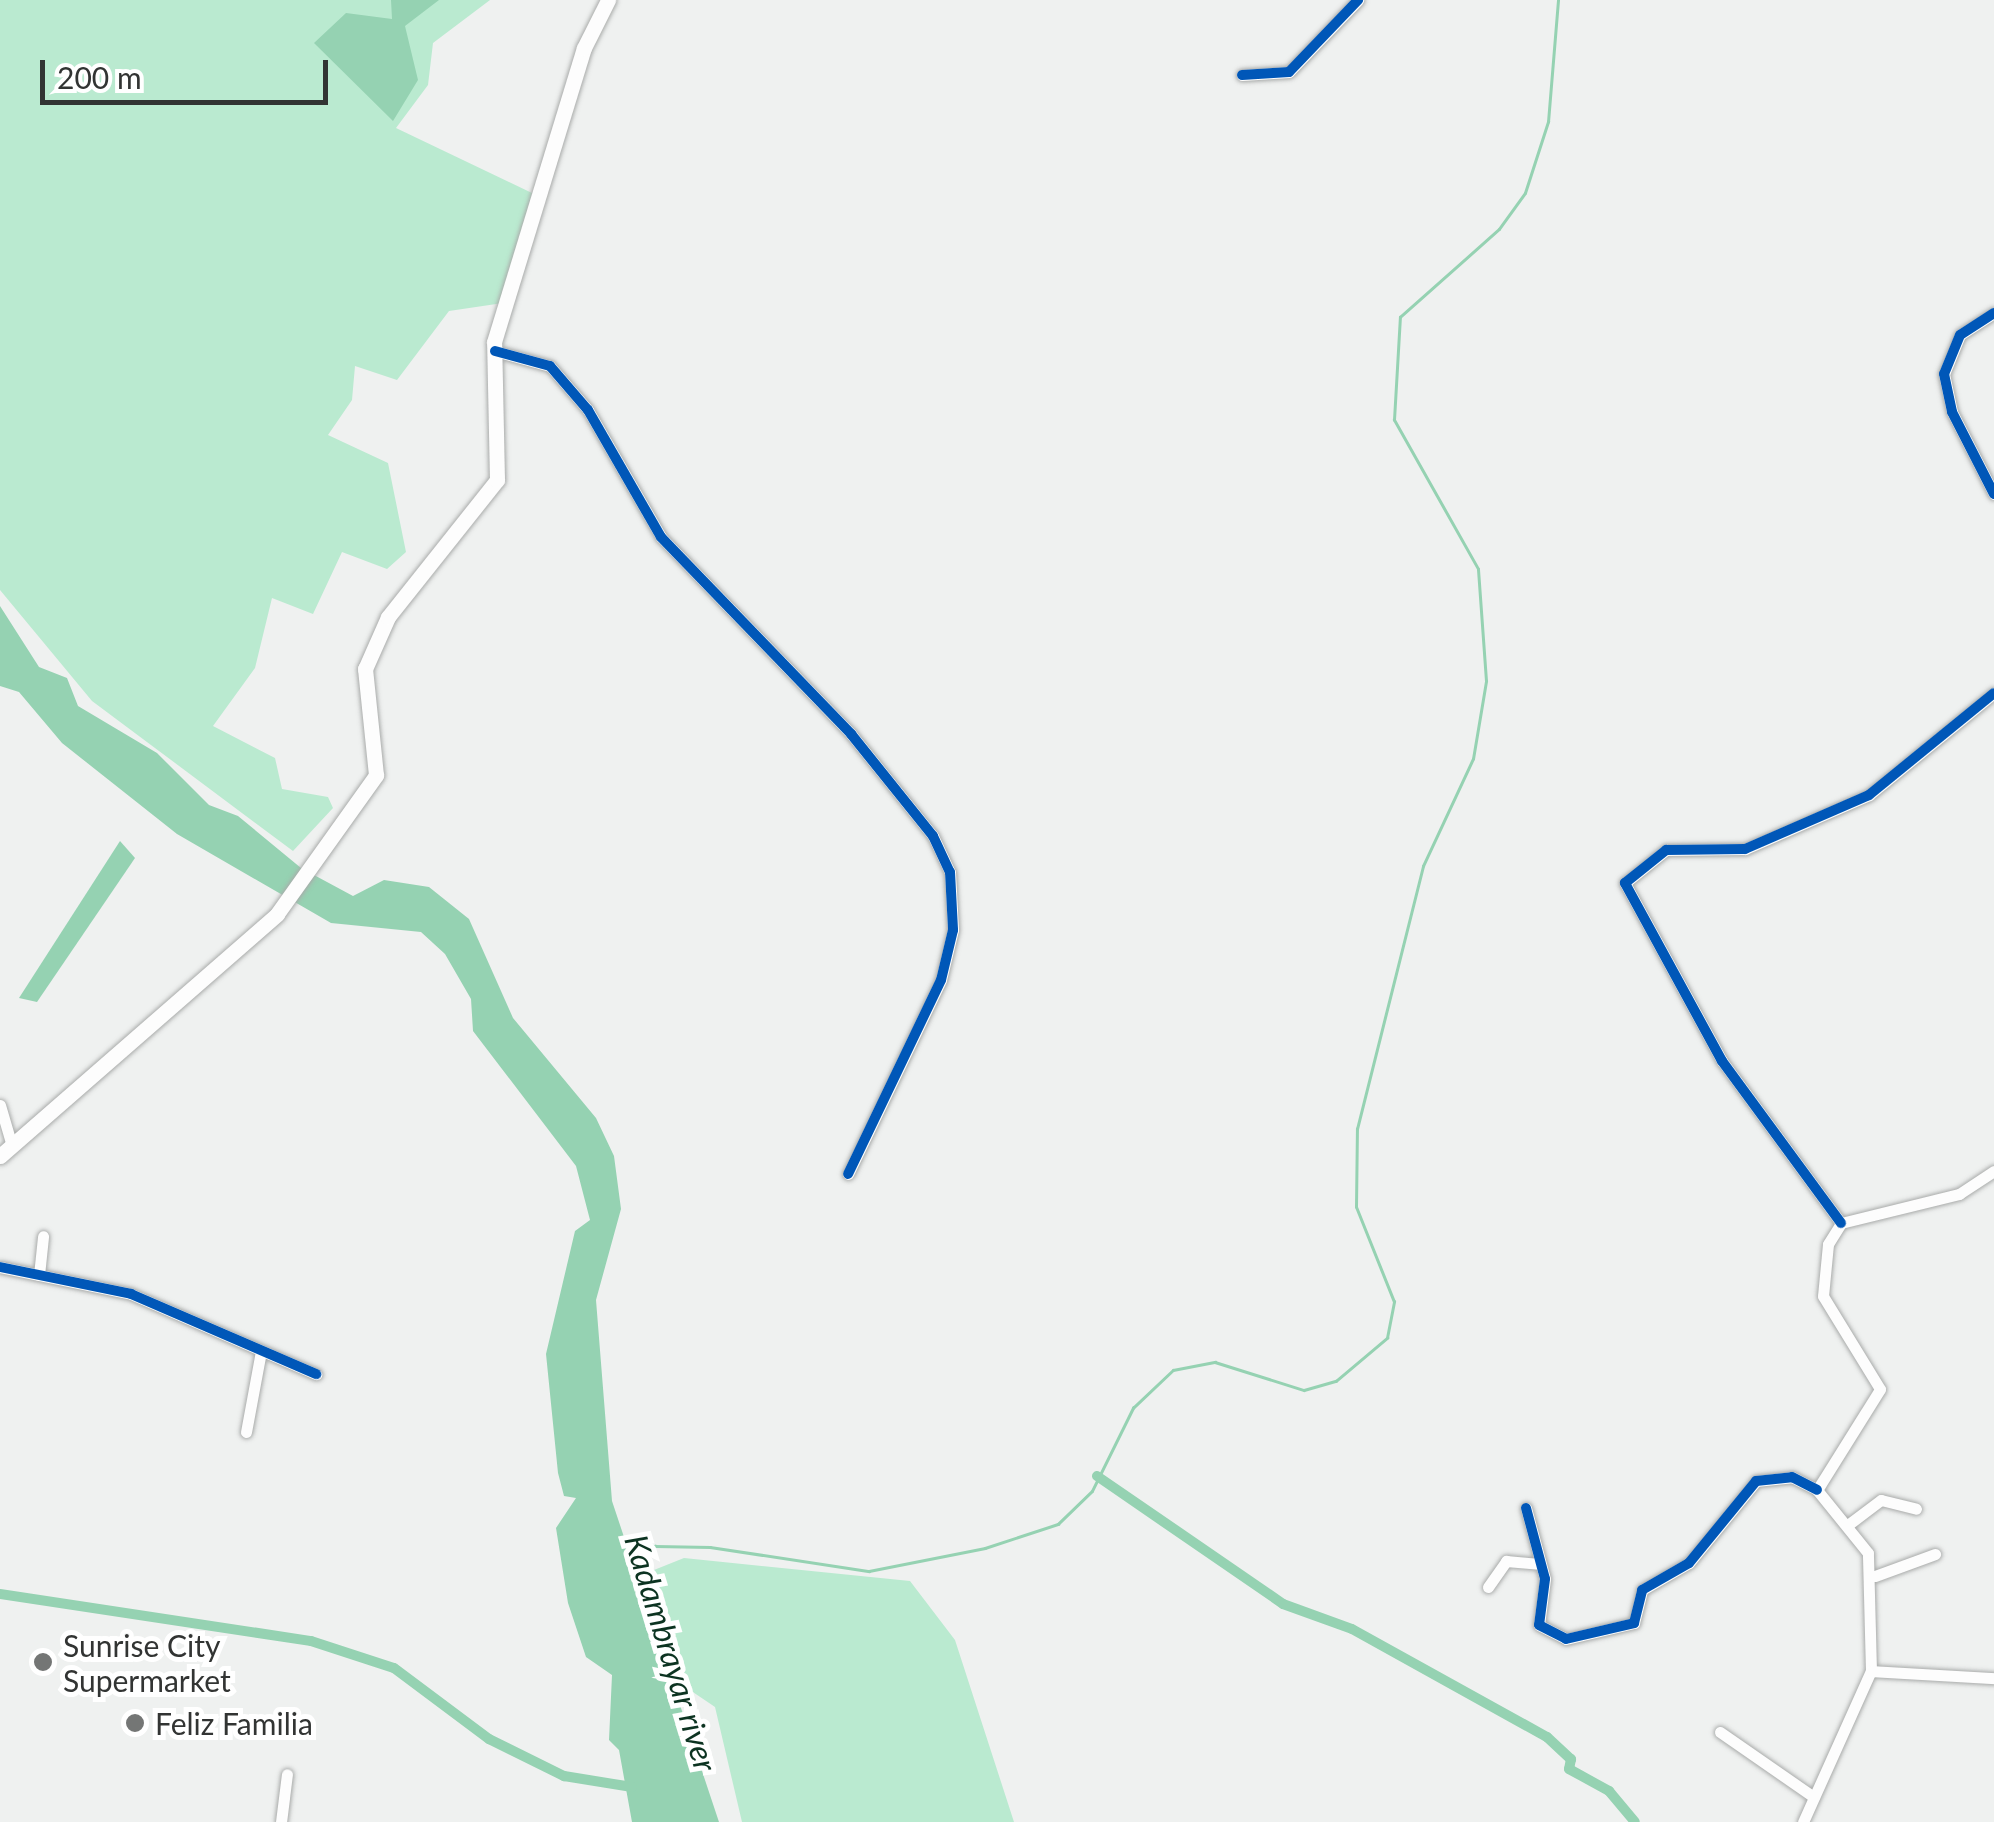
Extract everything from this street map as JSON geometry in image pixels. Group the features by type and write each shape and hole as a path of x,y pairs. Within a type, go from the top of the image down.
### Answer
{"main road":[{"path":"4,1143 179,1002 277,914 376,775 365,669 388,616 497,480 494,351 564,110 608,0"}],"street":[{"path":"1242,74 1289,72 1358,0"},
{"path":"1994,313 1960,335 1944,374 1952,412 1994,494"},
{"path":"494,351 550,366 588,410 661,538 838,719 932,836 950,872 953,930 941,980 848,1174"},
{"path":"1841,1223 1722,1061 1626,882 1666,850 1744,849 1868,795 1994,694"},
{"path":"0,1104 9,1116 4,1143"},
{"path":"1817,1490 1880,1389 1822,1296 1828,1244 1841,1223 1959,1194 1994,1171"},
{"path":"39,1275 43,1236"},
{"path":"0,1267 131,1294 316,1374"},
{"path":"246,1432 262,1352"},
{"path":"1526,1508 1539,1564 1539,1625 1550,1638 1619,1629 1634,1623 1642,1590 1689,1563 1749,1486 1792,1477 1817,1490 1849,1524 1874,1576 1870,1671 1803,1822"},
{"path":"1849,1524 1881,1500 1916,1510"},
{"path":"1874,1576 1935,1554"},
{"path":"1488,1587 1506,1561 1539,1564"},
{"path":"1870,1671 1994,1678"},
{"path":"1720,1732 1814,1797"},
{"path":"281,1822 287,1774"}],"shaded area":[{"path":"0,0 490,0 433,43 428,85 396,128 532,193 503,303 449,311 397,380 355,366 352,400 328,435 388,463 406,552 387,569 342,552 313,614 272,598 255,668 213,726 275,758 282,789 328,797 333,808 293,851 92,701 0,590"},
{"path":"391,0 439,0 405,26 418,80 393,121 314,43 346,13 392,19"},
{"path":"0,606 39,667 67,678 78,706 157,753 209,805 238,816 301,868 353,896 384,880 429,887 469,919 513,1018 596,1118 614,1156 621,1209 596,1300 612,1501 719,1822 632,1822 619,1750 609,1740 612,1675 586,1657 568,1603 556,1528 576,1498 564,1496 558,1473 546,1354 575,1231 590,1220 576,1166 473,1031 471,999 445,954 421,932 331,923 177,834 62,743 19,692 0,686"},
{"path":"120,841 135,858 37,1002 19,998"},
{"path":"684,1558 910,1581 955,1640 1014,1822 742,1822 715,1707 681,1684 651,1612 654,1570"}],"waterway":[{"name":"Kadambrayar river","path":"631,1556 655,1546 710,1547 869,1571 985,1548 1058,1524 1092,1491 1133,1408 1173,1370 1215,1362 1304,1390 1336,1381 1387,1338 1394,1302 1356,1207 1357,1129 1423,866 1473,759 1486,681 1478,569 1394,420 1400,317 1499,229 1525,193 1548,122 1558,0"},
{"path":"1097,1476 1283,1604 1352,1629 1547,1737 1571,1759 1569,1769 1609,1791 1635,1822"},
{"path":"0,1594 311,1641 394,1668 489,1739 564,1776 632,1787"}],"cycle path":[{"path":"1242,75 1289,72 1358,0"},
{"path":"1994,313 1960,335 1944,374 1952,412 1994,494"},
{"path":"495,351 550,366 588,410 661,537 851,734 933,836 950,872 953,930 941,980 848,1174"},
{"path":"1841,1223 1722,1061 1625,883 1666,850 1745,849 1869,795 1994,693"},
{"path":"0,1267 131,1294 316,1374"},
{"path":"1526,1508 1545,1579 1539,1625 1566,1639 1634,1623 1642,1590 1689,1563 1756,1481 1792,1477 1817,1490"}],"place":[{"name":"Sunrise City Supermarket","path":"43,1662"},
{"name":"Feliz Familia","path":"135,1723"}]}
